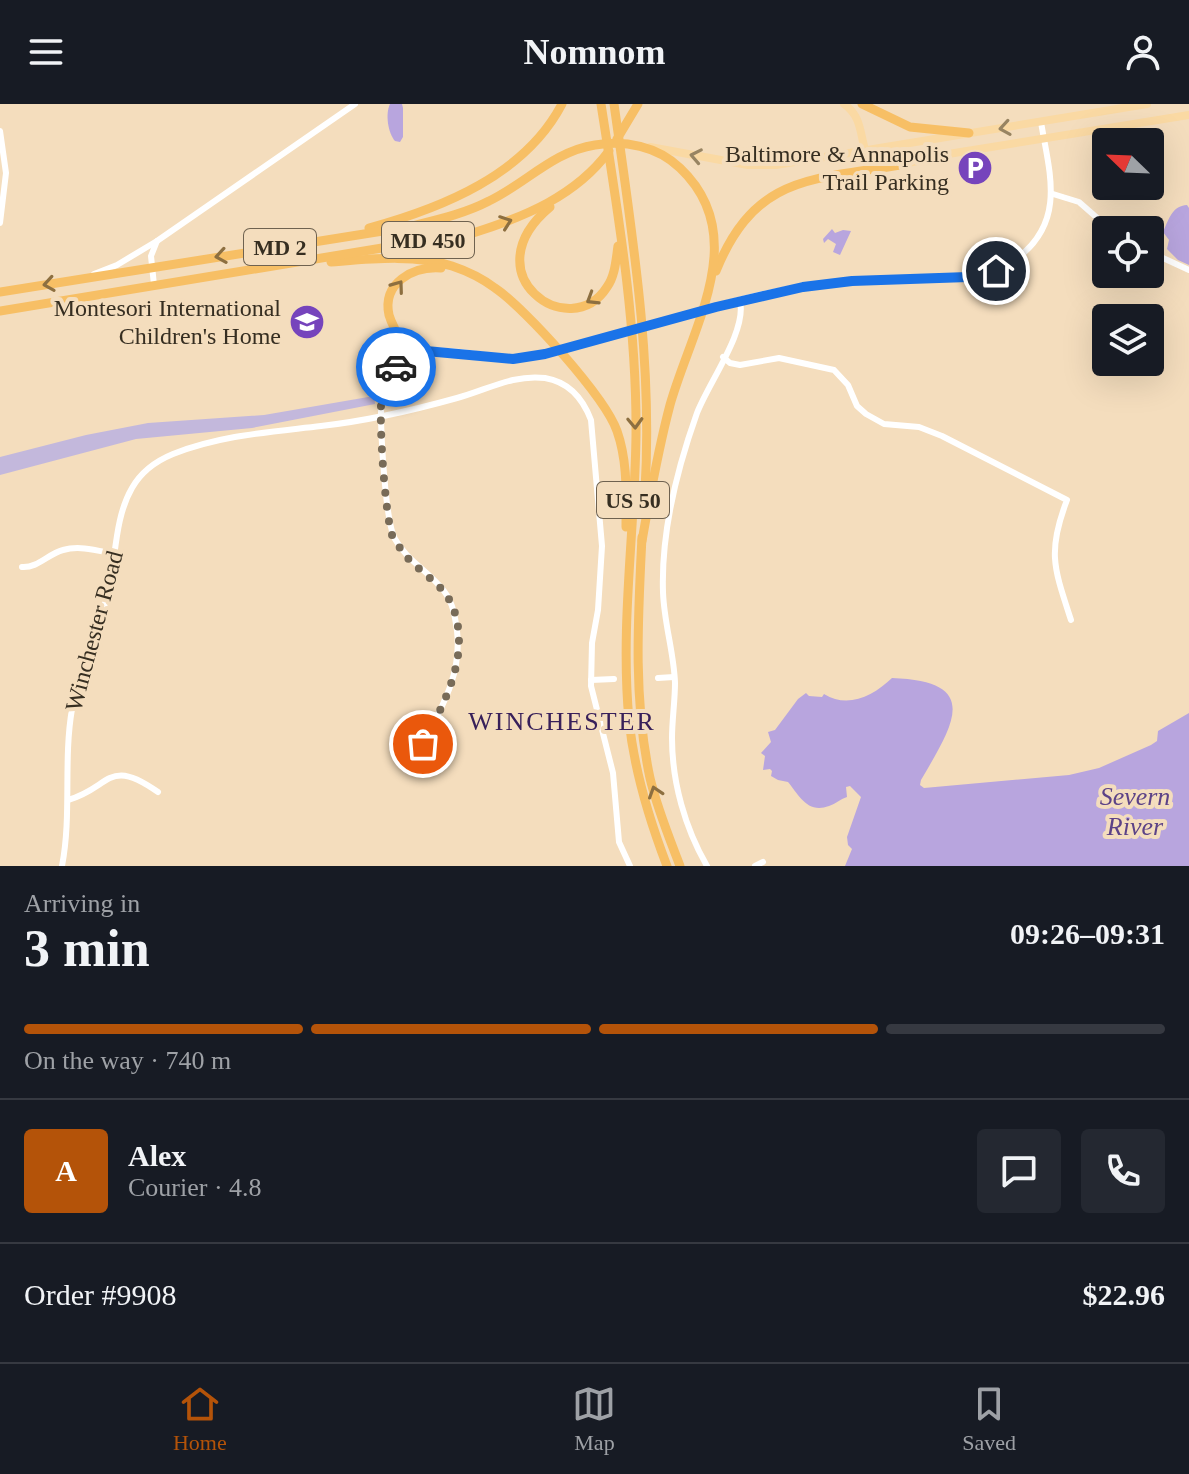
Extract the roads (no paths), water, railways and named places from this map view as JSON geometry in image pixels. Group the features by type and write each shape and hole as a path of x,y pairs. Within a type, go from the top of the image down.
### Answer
{"highway":[{"path":"300,243 398,219 473,187 518,159 537,143 562,104"},
{"name":"US 50","path":"601,104 636,315 644,342 648,435 638,656 641,723 651,779 680,866"},
{"name":"US 50","path":"614,104 637,260 633,345 636,434 626,655 629,721 638,778 667,866"},
{"name":"MD 450","path":"265,268 473,233 542,207 581,181 605,156 638,104"},
{"path":"862,104 910,127 969,133"},
{"name":"MD 2","path":"0,292 408,227 492,200 567,153 596,145 634,144 674,162 695,182 709,207 716,240 706,297 655,460 642,541"},
{"path":"706,297 731,237 750,213 770,196 806,181 900,165"},
{"path":"581,181 541,215 522,240 520,271 527,287 538,299 551,305 564,308 590,304 601,296 609,284 621,231"},
{"path":"265,268 378,258 434,262 472,275 495,288 543,335 607,409 617,430 627,478 626,655"},
{"path":"410,355 390,319 389,297 397,281 418,269 433,267 472,275"},
{"name":"MD 2","path":"0,311 265,268"}],"main road":[{"path":"844,104 855,111 864,149 871,161 900,165 942,155 1189,115"},
{"path":"634,144 748,165 776,165 1147,104"}],"street":[{"path":"80,279 117,265 157,241 355,104"},
{"path":"423,744 443,707 458,664 454,610 444,591 404,554 392,535 381,398 385,382 394,368 410,355 432,351 513,359 529,357 740,301 833,282 968,277 996,271 1020,256 1046,222 1053,194 1041,122"},
{"path":"0,131 6,173 0,223"},
{"path":"1053,194 1079,202 1095,216"},
{"path":"154,285 151,256 157,241"},
{"path":"1164,258 1189,270"},
{"path":"707,866 695,846 678,792 672,740 674,677 663,591 669,514 698,412 742,319 740,301"},
{"path":"723,357 730,363 740,365 779,358 834,370 848,385 857,406 866,414 884,424 919,427 942,436 1067,500 1056,529 1054,548 1055,572 1071,620"},
{"name":"Winchester Road","path":"62,865 68,800 68,743 74,699 104,610 128,497 141,476 158,461 188,449 249,434 329,425 443,402 502,381 527,377 548,379 570,389 585,406 591,420 602,546 591,680 613,773 619,842 630,866"},
{"path":"22,567 31,567 68,548 115,554"},
{"path":"658,678 674,677"},
{"path":"591,680 614,679"},
{"path":"68,800 117,775 139,779 158,792"},
{"path":"755,866 763,862"}],"water":[{"path":"390,104 402,104 403,137 400,142 395,141 389,128"},
{"path":"1182,206 1189,208 1189,265 1178,260 1167,249 1169,240 1164,233 1169,218"},
{"path":"832,229 835,233 851,231 840,255 833,252 836,244 828,239 824,243 823,239"},
{"name":"Severn River","path":"892,678 921,681 939,687 950,697 953,710 950,724 921,780 920,785 924,788 1069,775 1099,768 1151,745 1157,741 1158,731 1189,713 1189,866 845,866 852,849 847,837 861,797 850,786 846,787 847,797 831,805 821,808 809,805 788,782 771,776 770,769 763,770 765,756 761,753 771,742 768,732 775,730 806,693 809,696 822,697 824,694 851,700 868,695"}],"place":[{"name":"Baltimore & Annapolis Trail Parking","path":"975,168"},
{"name":"Montesori International Children's Home","path":"307,322"}],"district":[{"name":"WINCHESTER","path":"562,721"}]}
